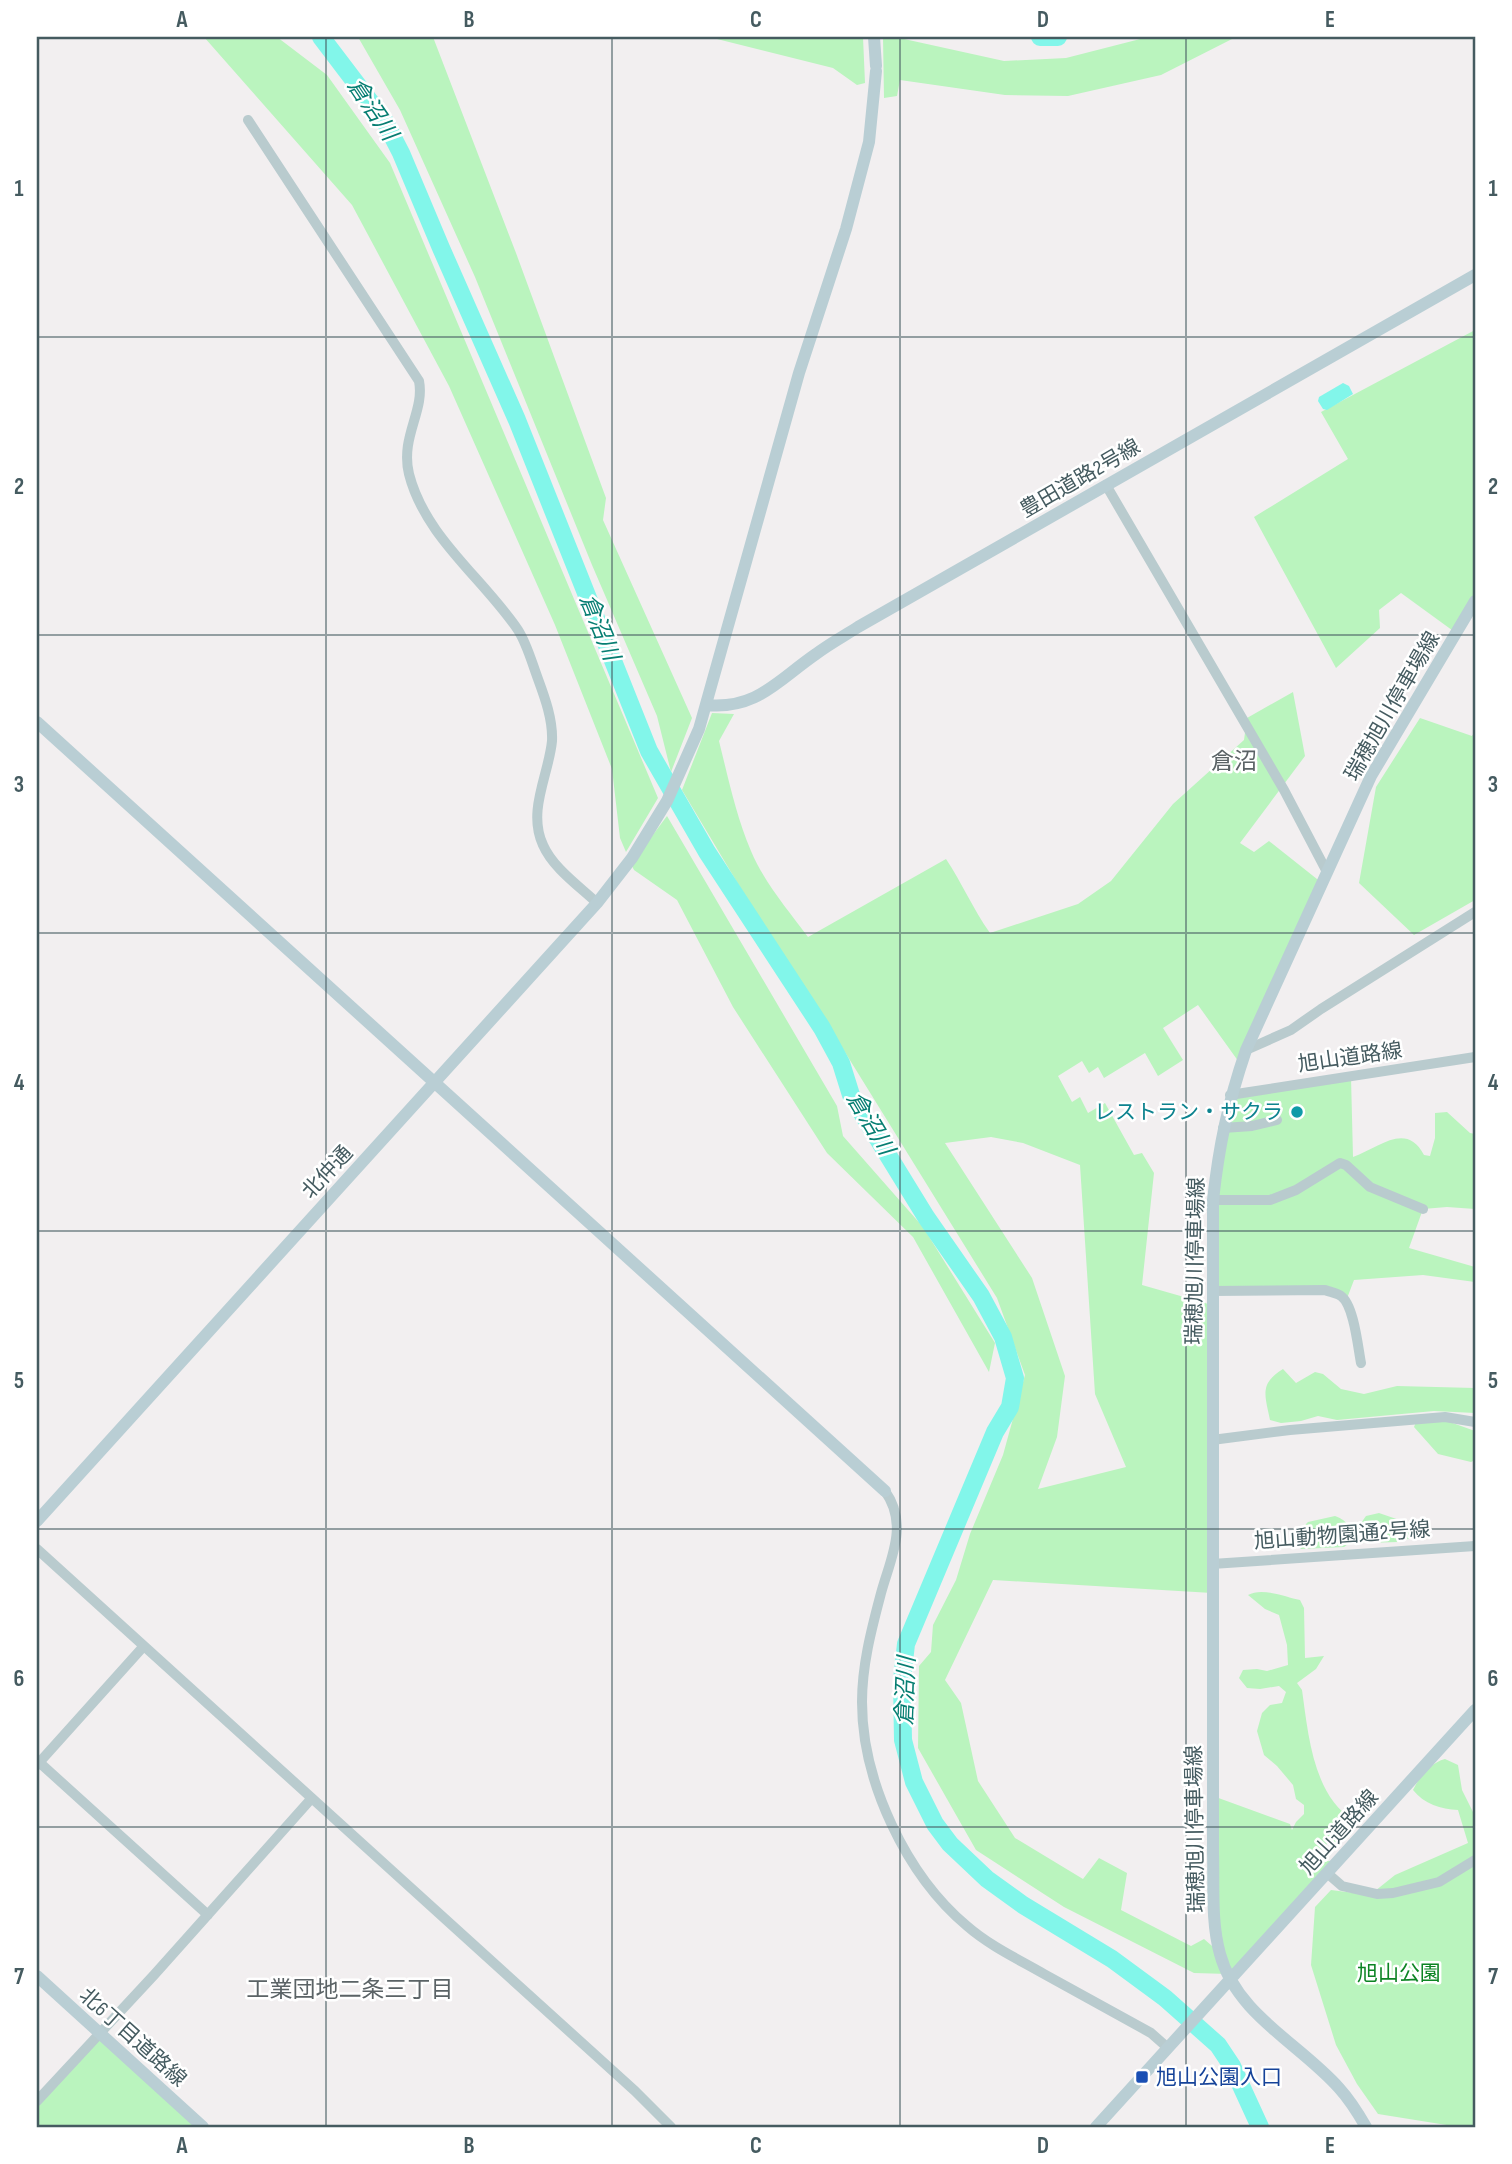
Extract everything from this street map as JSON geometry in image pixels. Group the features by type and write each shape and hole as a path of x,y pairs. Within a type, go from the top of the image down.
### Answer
{"street":[{"name":"北仲通","path":"37,1521 597,903 641,845 667,801 706,705 799,373 846,229 869,142 876,69 874,37"},
{"path":"248,120 419,381 421,392 407,443 409,475 428,516 476,581 519,632 528,652 552,724 552,742 539,798 542,844 552,859 597,903"},
{"name":"豊田道路2号線","path":"706,705 735,705 758,697 779,684 815,654 858,627 1475,275"},
{"path":"1106,485 1284,790 1327,872"},
{"name":"瑞穂旭川停車場線","path":"1366,2127 1338,2086 1279,2035 1242,1997 1219,1952 1213,1841 1213,1200 1230,1095 1246,1050 1371,776 1475,601"},
{"path":"37,722 885,1491 894,1503 898,1532 863,1675 863,1731 870,1768 900,1839 927,1884 967,1926 999,1949 1151,2033 1168,2048"},
{"path":"1246,1050 1291,1030 1475,912"},
{"name":"旭山道路線","path":"1230,1095 1475,1057"},
{"path":"1223,1128 1252,1126 1277,1120"},
{"path":"1213,1200 1270,1200 1296,1190 1340,1163 1346,1164 1370,1187 1423,1209"},
{"path":"1212,1292 1325,1290 1340,1294 1351,1313 1361,1363"},
{"path":"1212,1440 1290,1430 1446,1417 1475,1422"},
{"name":"旭山動物園通2号線","path":"1212,1564 1475,1546"},
{"path":"37,1549 625,2081 671,2127"},
{"path":"143,1647 38,1764 208,1915"},
{"name":"旭山道路線","path":"1096,2127 1475,1710"},
{"path":"37,2101 155,1975 311,1799"},
{"path":"1327,1873 1342,1886 1377,1894 1393,1893 1439,1881 1475,1860"},
{"name":"北6丁目道路線","path":"37,1976 204,2127"}],"green space":[{"path":"204,37 277,37 327,75 390,163 658,798 626,852 620,838 612,769 555,625 449,386 352,205"},
{"path":"358,37 433,37 606,498 603,520 692,718 671,772 657,716 592,565 475,277 400,110"},
{"path":"709,37 863,37 865,83 857,85 833,68"},
{"path":"883,37 895,37 1004,61 1066,58 1148,37 1236,37 1161,75 1068,96 1005,95 900,80 897,96 884,98"},
{"path":"1475,330 1475,601 1456,633 1401,593 1379,610 1380,628 1336,668 1254,517 1348,459 1321,412"},
{"path":"1293,692 1305,756 1240,843 1254,852 1269,841 1322,883 1241,1065 1198,1005 1163,1028 1183,1060 1158,1076 1145,1053 1104,1078 1098,1067 1089,1073 1082,1061 1058,1076 1072,1102 1080,1097 1088,1113 1105,1103 1134,1155 1142,1153 1154,1173 1142,1285 1212,1305 1212,1593 993,1580 945,1680 961,1703 978,1781 1015,1838 1083,1879 1099,1858 1127,1873 1121,1910 1191,1946 1204,1939 1219,1952 1213,1796 1290,1824 1292,1830 1304,1814 1304,1805 1296,1799 1293,1785 1264,1755 1257,1731 1262,1713 1270,1705 1282,1703 1286,1692 1279,1686 1247,1688 1239,1678 1243,1670 1267,1671 1288,1665 1287,1645 1279,1615 1265,1609 1248,1595 1267,1592 1300,1600 1304,1608 1305,1658 1324,1656 1316,1669 1297,1683 1302,1690 1310,1744 1329,1796 1340,1810 1354,1820 1353,1826 1343,1841 1328,1843 1318,1853 1304,1856 1309,1861 1338,1861 1229,1974 1194,1973 1064,1907 976,1850 918,1748 919,1666 931,1652 933,1625 956,1580 970,1534 1003,1455 1025,1375 997,1298 801,981 753,909 682,790 712,713 734,714 719,741 741,824 763,874 808,937 946,859 990,933 1078,904 1111,881 1173,804 1244,740 1247,718","holes":["991,1137 1023,1143 1080,1165 1095,1394 1126,1467 1038,1489 1057,1437 1065,1376 1032,1278 945,1143"]},
{"path":"1420,718 1472,736 1475,731 1475,900 1414,935 1359,883 1376,787"},
{"path":"667,816 837,1106 843,1136 923,1227 995,1343 989,1372 913,1237 827,1153 733,1007 677,900 634,870 631,864"},
{"path":"1351,1077 1353,1157 1382,1143 1400,1138 1409,1140 1417,1145 1424,1155 1430,1156 1435,1138 1435,1113 1447,1112 1470,1133 1475,1134 1475,1209 1423,1209 1409,1248 1475,1267 1475,1282 1423,1275 1354,1280 1346,1301 1340,1294 1212,1291 1213,1200 1230,1095"},
{"path":"1283,1369 1296,1383 1315,1372 1323,1374 1341,1389 1364,1394 1397,1386 1475,1388 1475,1413 1434,1411 1337,1420 1318,1416 1281,1423 1270,1420 1266,1391 1270,1380"},
{"path":"1447,1421 1475,1431 1475,1460 1471,1462 1438,1454 1414,1427 1416,1422"},
{"path":"1379,1513 1411,1524 1414,1537 1398,1542 1363,1543 1359,1532 1362,1523 1366,1516"},
{"path":"1335,1516 1348,1526 1351,1542 1344,1547 1301,1549 1297,1543 1297,1533 1308,1522"},
{"name":"旭山公園","path":"1445,1759 1458,1765 1462,1790 1475,1816 1475,2127 1459,2127 1378,2114 1357,2084 1336,2045 1311,1965 1315,1907 1331,1890 1370,1895 1395,1875 1468,1843 1458,1810 1433,1805 1413,1790 1426,1771"},
{"path":"99,2033 203,2127 37,2127 37,2101"}],"water":[{"path":"1343,383 1349,386 1353,394 1327,410 1323,409 1318,401 1319,397"}],"waterway":[{"name":"倉沼川","path":"321,37 384,120 401,153 517,420 649,751 707,852 822,1028 841,1063 851,1095 926,1217 981,1296 1003,1337 1015,1378 1010,1407 995,1432 906,1644 902,1680 903,1740 914,1782 935,1824 950,1844 987,1879 1023,1905 1112,1959 1165,1998 1218,2045 1232,2066 1260,2127"},
{"path":"1040,37 1058,37"}],"place":[{"name":"レストラン・サクラ","path":"1297,1112"},
{"name":"旭山公園入口","path":"1142,2077"}],"district":[{"name":"倉沼","path":"1234,761"},
{"name":"工業団地二条三丁目","path":"350,1989"}]}
